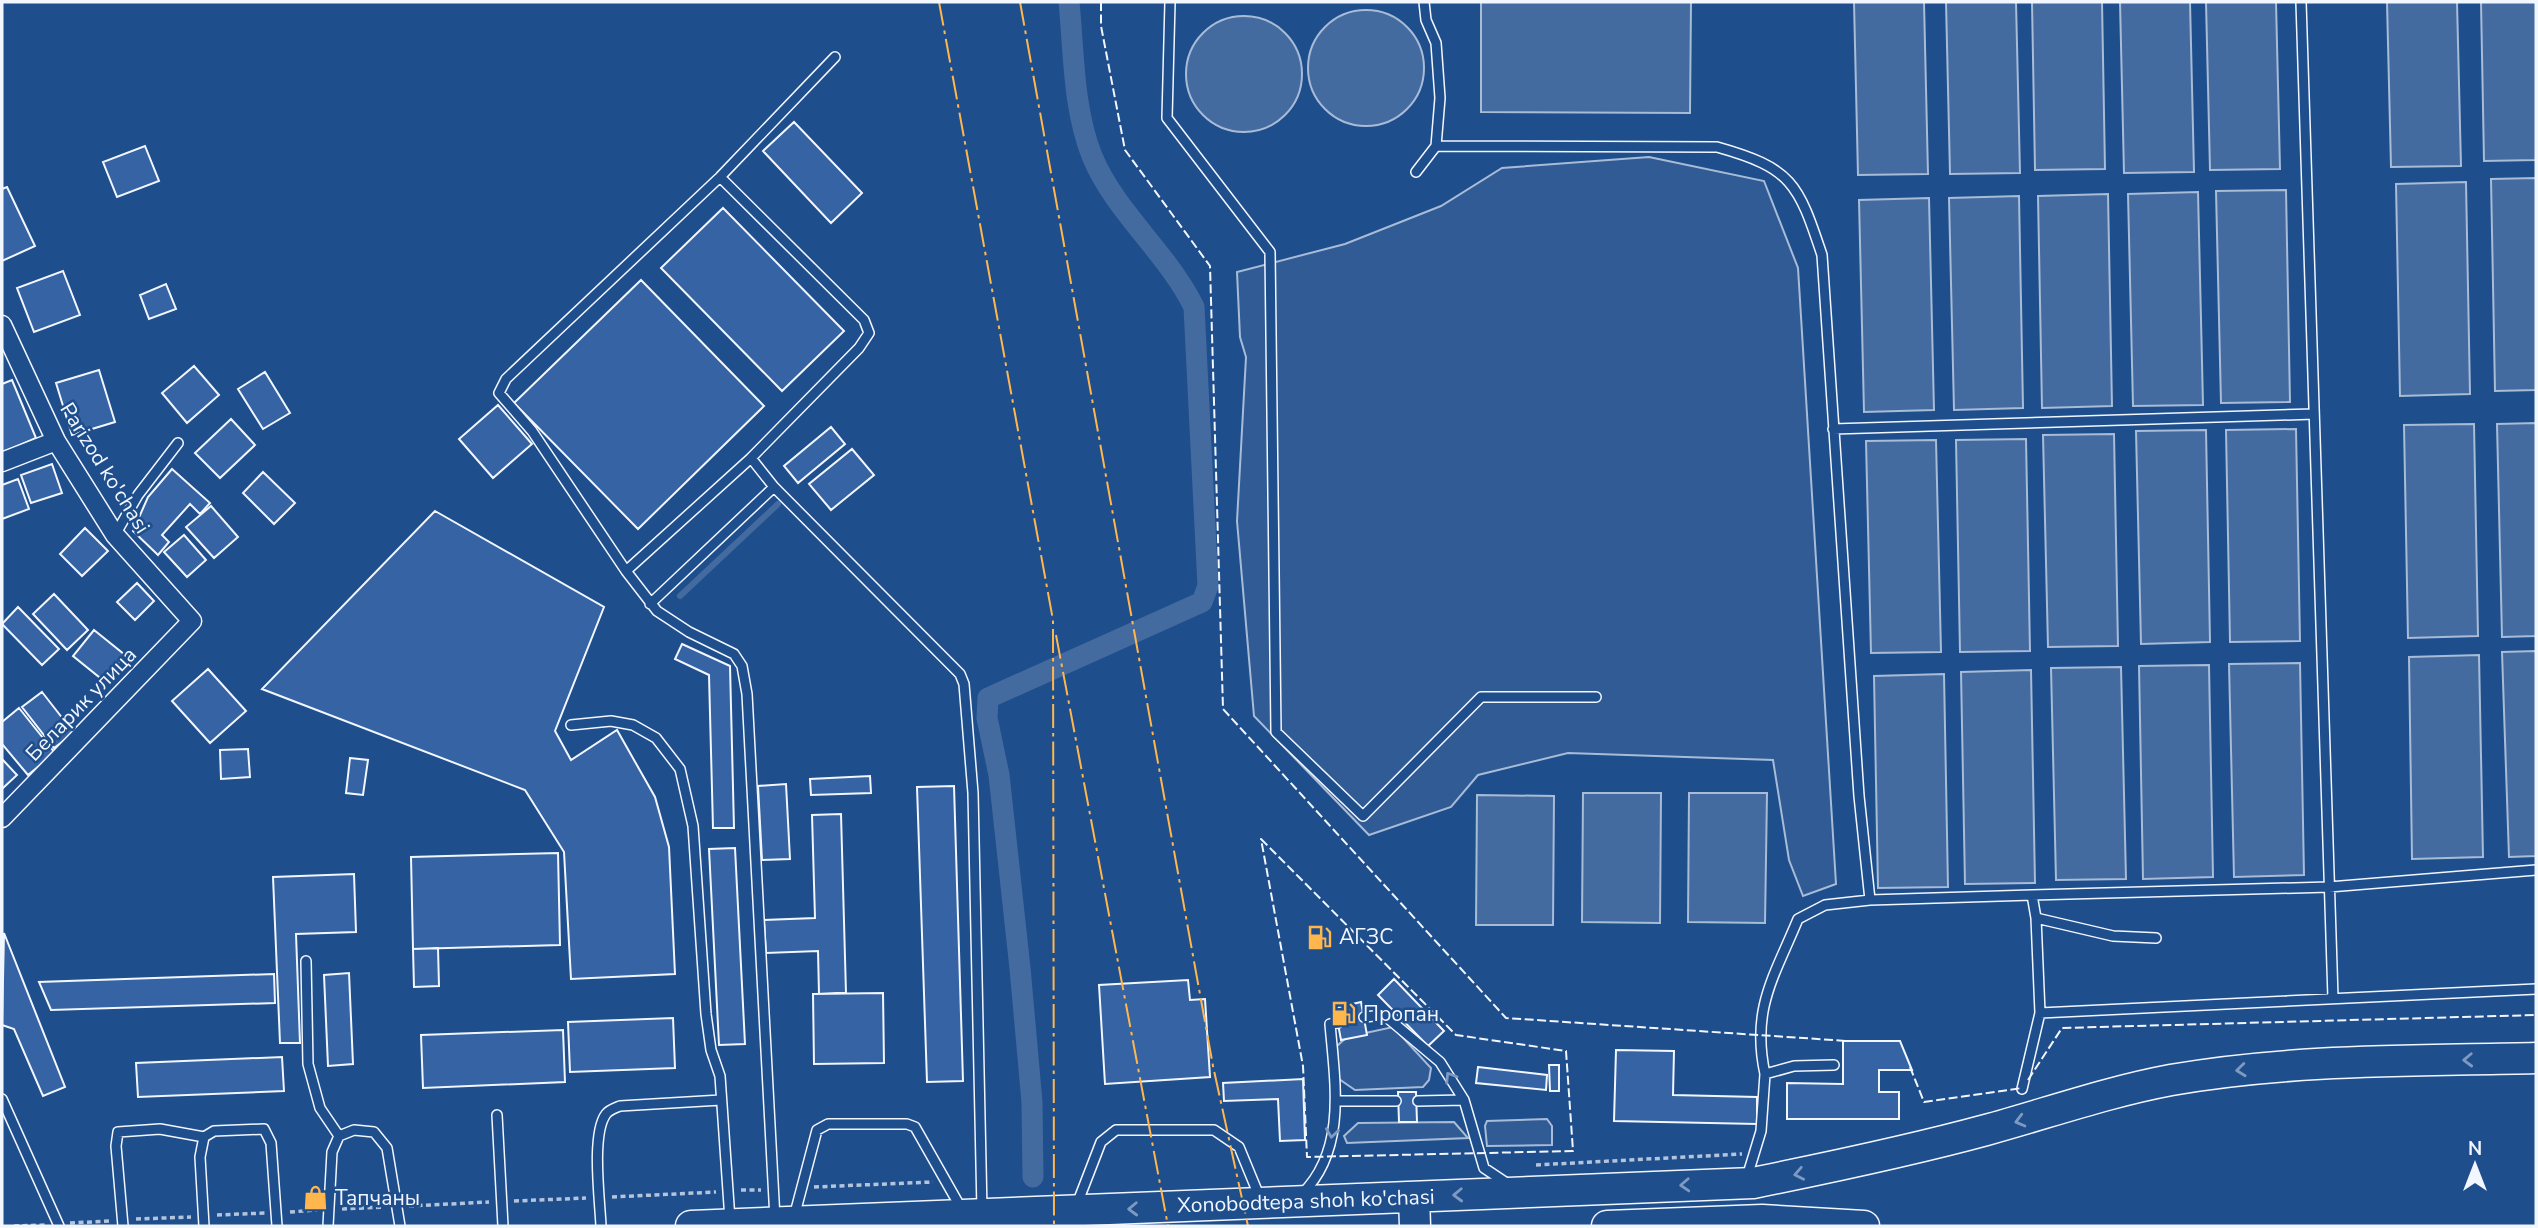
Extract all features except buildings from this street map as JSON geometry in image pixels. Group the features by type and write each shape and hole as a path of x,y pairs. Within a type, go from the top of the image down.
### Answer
{"highway":[{"name":"Xonobodtepa shoh ko'chasi","path":"691,1226 899,1223 974,1215 1414,1197 1523,1179 1749,1182 1894,1156 2036,1116 2104,1093 2225,1071 2285,1065 2536,1058"},
{"path":"1414,1197 1415,1226"},
{"path":"1606,1226 1717,1224 1762,1220 1864,1226"}],"street":[{"name":"Parizod ko'chasi","path":"2,325 56,441 116,535 192,621"},
{"path":"2,462 56,441"},
{"name":"Беларик улица","path":"2,818 192,621"}],"lane":[{"path":"1170,2 1167,118 1270,252 1276,732 1363,816 1481,697 1596,697"},
{"path":"1416,172 1436,146 1440,98 1436,43 1426,20 1424,2"},
{"path":"2301,2 2333,998"},
{"path":"784,1223 774,1189 747,694 742,666 734,654 689,632 650,604 532,431 499,393 506,379 720,177 835,57"},
{"path":"1436,146 1717,147 1759,158 1786,176 1808,211 1822,255 1858,796 1870,900"},
{"path":"626,571 751,458 859,348 869,333 864,320 720,177"},
{"path":"1833,429 2314,414"},
{"path":"116,535 138,495 178,443"},
{"path":"751,458 774,487 960,674 964,684 972,783 974,1215"},
{"path":"650,604 774,487"},
{"path":"571,725 611,721 633,725 656,738 680,769 693,826 706,1014 710,1050 720,1076 730,1225"},
{"path":"1749,1182 1761,1132 1765,1074 1758,1043 1762,1004 1798,919 1825,905 1870,900 2329,887 2536,870"},
{"path":"2022,1088 2040,1013 2036,918 2032,895"},
{"path":"2036,918 2113,936 2156,938"},
{"path":"306,961 308,1063 320,1108 338,1136"},
{"path":"2040,1013 2536,989"},
{"path":"1364,1017 1384,1015 1440,1062 1464,1100 1484,1168 1523,1179"},
{"path":"1295,1202 1318,1178 1329,1156 1337,1101 1330,1024 1338,1023"},
{"path":"1765,1074 1794,1066 1833,1065"},
{"path":"2,1099 59,1225"},
{"path":"601,1226 600,1136 607,1112 620,1106 721,1100"},
{"path":"1418,1101 1464,1100"},
{"path":"1337,1101 1396,1101"},
{"path":"497,1115 503,1226"},
{"path":"784,1223 803,1188 817,1130 828,1124 907,1124 915,1127 943,1182 974,1215"},
{"path":"123,1223 116,1146 118,1132 160,1129 204,1137 214,1131 264,1129 271,1143 277,1226"},
{"path":"328,1226 332,1152 338,1136 354,1130 374,1132 387,1148 400,1226"},
{"path":"1074,1211 1101,1142 1116,1130 1214,1130 1239,1147 1261,1203"},
{"path":"204,1137 200,1157 204,1221"}],"path":[{"path":"1523,1179 1755,1153"},
{"path":"803,1188 943,1182"},
{"path":"14,1226 204,1221 276,1212 774,1189"}],"shaded area":[{"path":"1481,2 1691,2 1690,113 1481,112"},
{"path":"1854,2 1924,2 1928,174 1858,175"},
{"path":"1946,2 2016,2 2020,173 1950,174"},
{"path":"2032,2 2102,2 2105,169 2035,170"},
{"path":"2120,2 2190,2 2194,172 2124,173"},
{"path":"2206,2 2276,2 2280,169 2210,170"},
{"path":"2387,2 2457,2 2461,166 2391,167"},
{"path":"2481,2 2536,2 2536,160 2484,161"},
{"path":"1366,10 1388,14 1407,27 1420,46 1424,68 1420,90 1407,109 1388,122 1366,126 1344,122 1325,109 1312,90 1308,68 1312,46 1325,27 1344,14"},
{"path":"1244,16 1266,20 1285,33 1298,52 1302,74 1298,96 1285,115 1266,128 1244,132 1222,128 1203,115 1190,96 1186,74 1190,52 1203,33 1222,20"},
{"path":"1649,157 1764,181 1798,268 1836,884 1803,896 1789,860 1773,760 1568,753 1478,775 1451,807 1369,835 1254,716 1237,521 1246,357 1240,337 1237,272 1345,244 1441,206 1502,168"},
{"path":"2536,178 2536,390 2495,391 2491,179"},
{"path":"2466,182 2470,394 2400,396 2396,184"},
{"path":"2286,190 2290,402 2221,403 2216,191"},
{"path":"2198,192 2203,405 2133,406 2128,194"},
{"path":"2108,194 2112,406 2042,408 2038,196"},
{"path":"2019,196 2023,408 1954,410 1949,198"},
{"path":"1929,198 1934,410 1864,412 1859,200"},
{"path":"2536,423 2536,636 2502,637 2497,424"},
{"path":"2474,424 2478,636 2408,638 2404,425"},
{"path":"2296,429 2300,641 2230,642 2226,430"},
{"path":"2206,430 2210,642 2141,644 2136,431"},
{"path":"2114,434 2118,646 2048,647 2043,435"},
{"path":"2026,439 2030,651 1960,652 1956,440"},
{"path":"1936,440 1941,652 1871,653 1866,441"},
{"path":"2536,651 2536,856 2509,857 2502,652"},
{"path":"2479,655 2483,857 2412,859 2409,657"},
{"path":"2300,663 2304,875 2234,877 2229,664"},
{"path":"2209,665 2213,877 2143,879 2139,666"},
{"path":"2121,667 2126,879 2056,880 2051,668"},
{"path":"2031,670 2035,883 1965,884 1961,672"},
{"path":"1944,674 1948,887 1878,888 1874,676"},
{"path":"1583,793 1661,793 1660,923 1582,922"},
{"path":"1689,793 1767,793 1765,923 1688,922"},
{"path":"1477,795 1554,796 1553,925 1476,925"},
{"path":"1393,1027 1431,1068 1429,1080 1423,1087 1355,1090 1339,1079 1337,1046 1347,1037"},
{"path":"1547,1119 1552,1126 1552,1145 1487,1146 1487,1121"},
{"path":"1454,1122 1468,1138 1347,1143 1344,1136 1358,1123"}],"waterway":[{"path":"1033,1177 1032,1102 1020,968 999,775 987,718 988,698 1202,602 1208,586 1194,307 1170,268 1114,195 1092,156 1078,100 1069,2"},
{"path":"680,596 778,504"}],"fence":[{"path":"1101,2 1101,26 1125,150 1210,266 1223,709 1506,1018 1847,1041"},
{"path":"1261,839 1456,1035 1566,1051 1573,1151 1307,1157 1303,1066 1261,839"},
{"path":"2028,1080 2062,1028 2536,1015"},
{"path":"1910,1067 1924,1102 2022,1088"}],"power":[{"path":"939,2 1053,620 1054,1226"},
{"path":"1020,2 1213,1066 1248,1226"},
{"path":"1056,635 1168,1226"}],"place":[{"name":"АГЗС","path":"1319,937"},
{"name":"Пропан","path":"1343,1014"},
{"name":"Тапчаны","path":"315,1198"}]}
